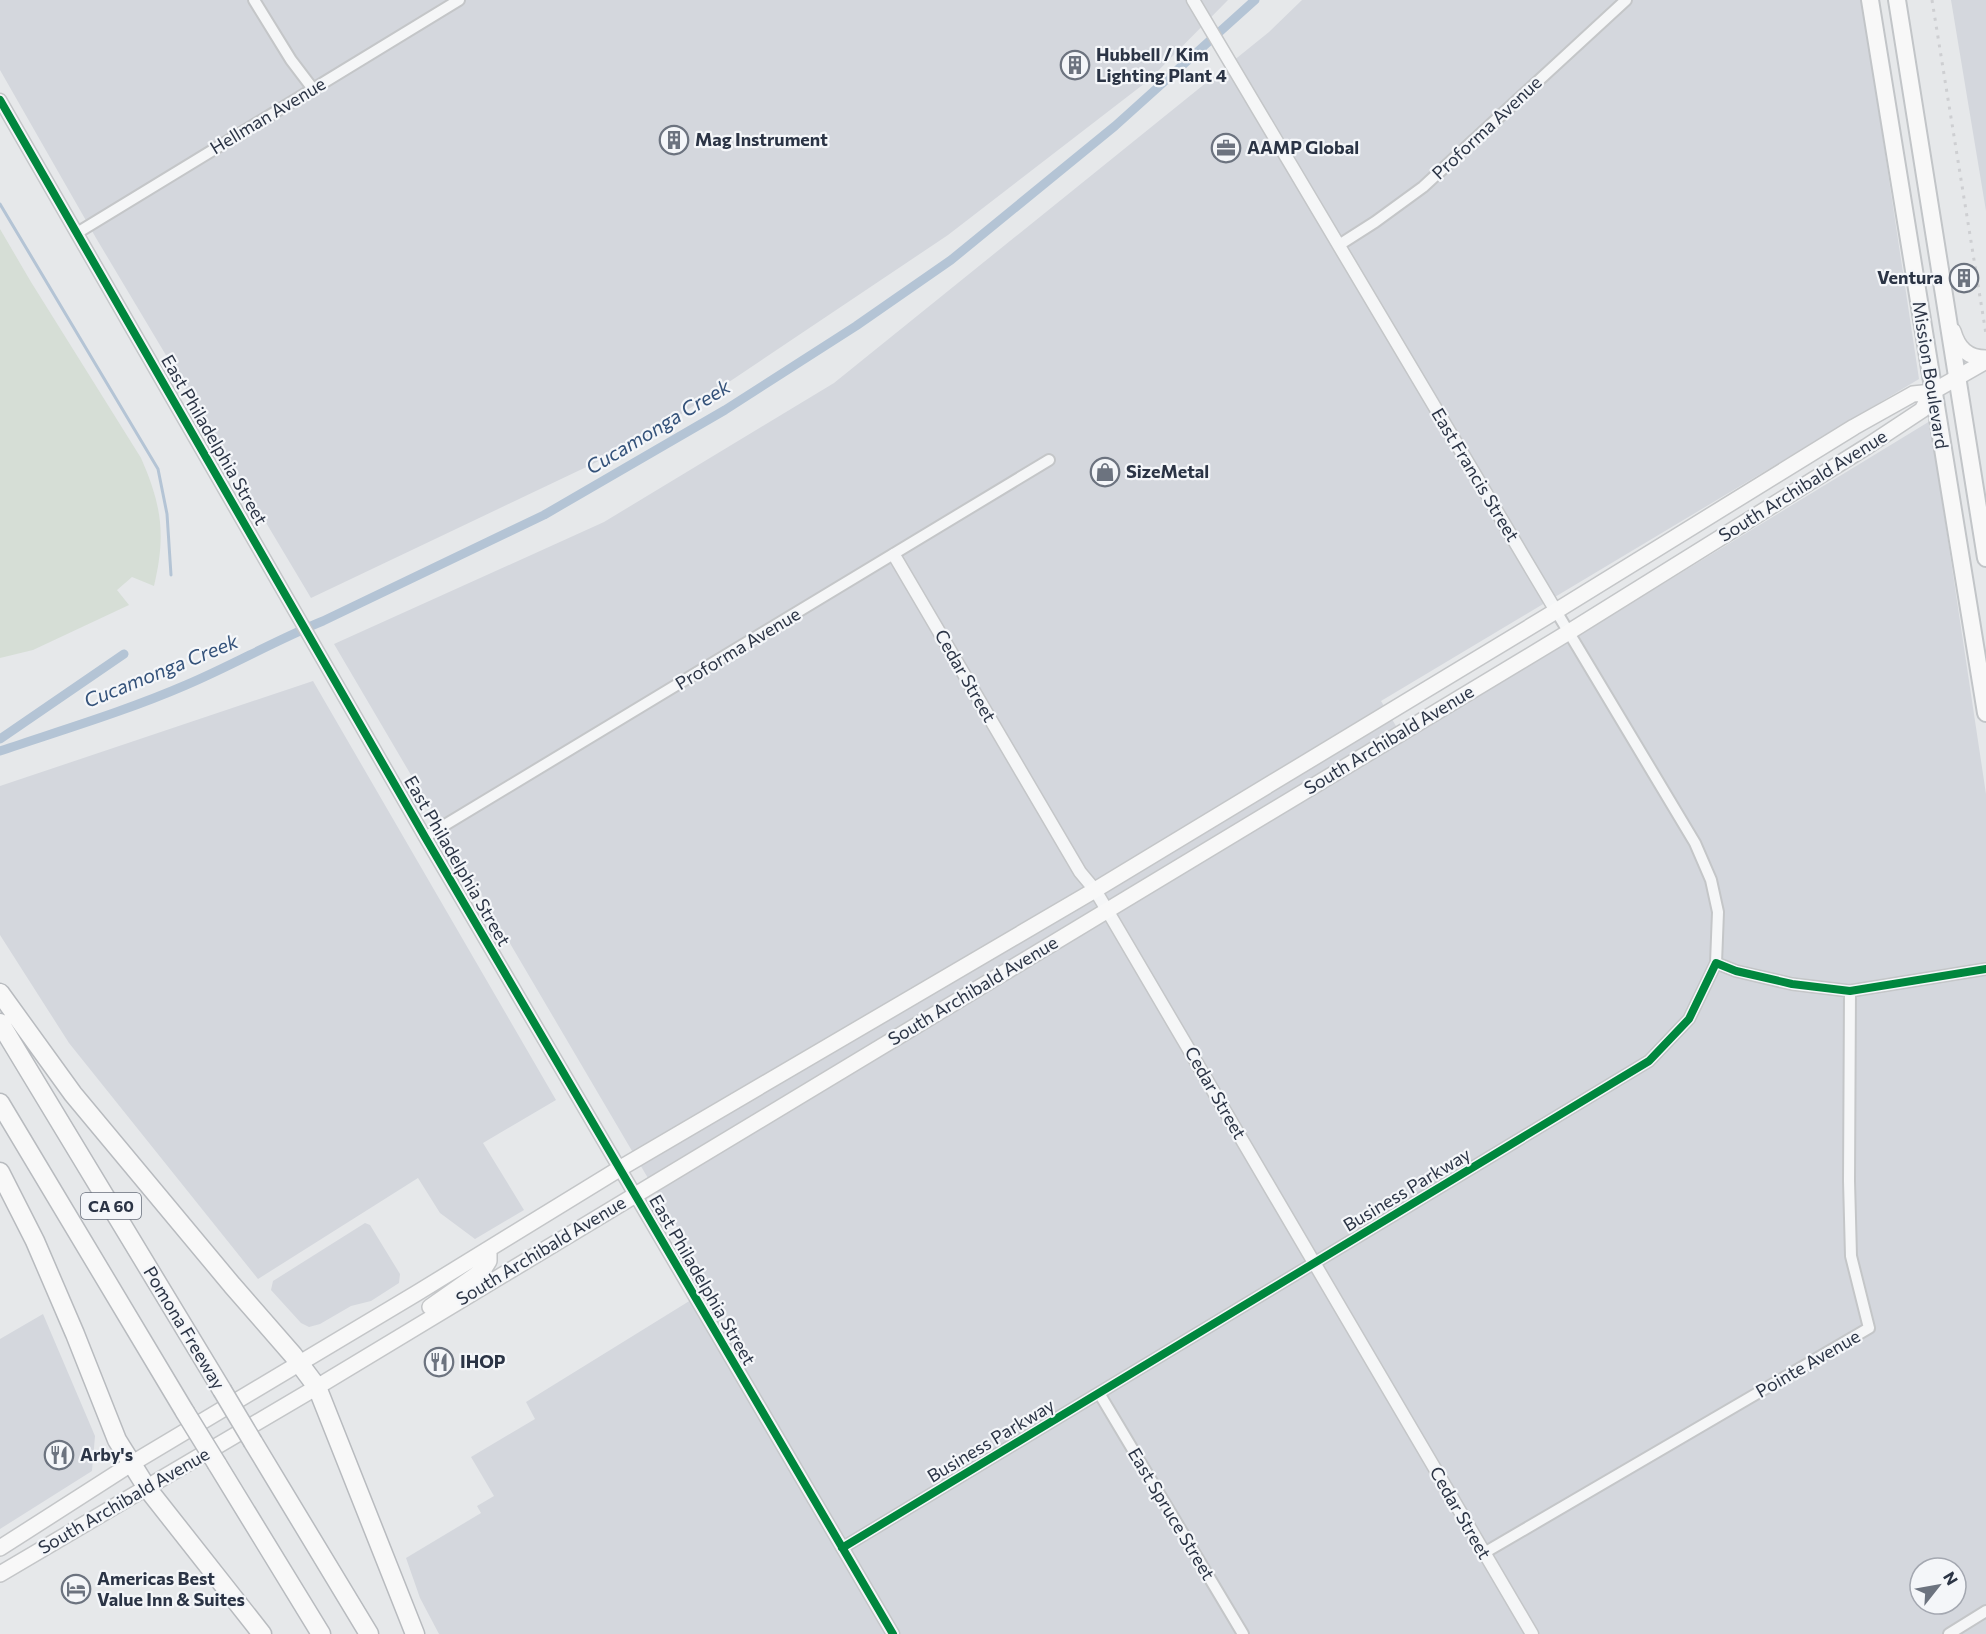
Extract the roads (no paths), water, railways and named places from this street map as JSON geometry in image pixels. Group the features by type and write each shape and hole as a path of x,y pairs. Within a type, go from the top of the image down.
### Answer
{"highway":[{"path":"0,993 81,1103 300,1363 317,1387 415,1634"},
{"name":"Pomona Freeway","path":"0,1023 369,1634"},
{"name":"CA 60","path":"0,1103 321,1634"},
{"path":"0,1172 35,1241 117,1440 147,1488 262,1634"}],"main road":[{"name":"Mission Boulevard","path":"1870,0 1986,713"},
{"name":"Mission Boulevard","path":"1897,0 1986,558"},
{"path":"1945,307 1961,350 1986,360"},
{"name":"South Archibald Avenue","path":"0,1548 131,1464 619,1169 1095,890 1883,410 1913,394 1932,392 1986,360"},
{"name":"South Archibald Avenue","path":"0,1574 317,1387 1569,632 1904,422 1922,410 1932,392"},
{"path":"1904,422 1922,417 1930,420 1937,430 1941,444"},
{"path":"379,1349 406,1324 484,1269 489,1261 489,1249"}],"street":[{"path":"254,0 291,60 313,89"},
{"name":"Hellman Avenue","path":"77,233 459,0"},
{"name":"East Francis Street","path":"1193,0 1695,843 1711,879 1718,912 1716,963"},
{"name":"Proforma Avenue","path":"1339,245 1423,187 1626,0"},
{"name":"East Philadelphia Street","path":"0,100 425,837 893,1634"},
{"name":"Proforma Avenue","path":"425,837 1049,460"},
{"name":"Cedar Street","path":"894,555 1080,872 1095,890 1107,910 1532,1634"},
{"path":"1716,963 1736,971 1792,984 1850,991 1986,969"},
{"name":"Business Parkway","path":"842,1548 1649,1060 1689,1019 1716,963"},
{"name":"Pointe Avenue","path":"1484,1553 1869,1328 1851,1256 1850,991"},
{"name":"East Spruce Street","path":"1099,1393 1243,1634"},
{"path":"1949,1634 1986,1611"}],"waterway":[{"name":"Cucamonga Creek","path":"0,751 140,703 221,669 544,515 725,410 856,326 951,260 1115,126 1255,0"},
{"path":"0,204 158,469 167,514 171,575"},
{"name":"Cucamonga Creek","path":"0,739 124,654"}],"railway":[{"path":"1932,0 1986,334"}],"place":[{"name":"Hubbell / Kim Lighting Plant 4","path":"1075,65"},
{"name":"Mag Instrument","path":"674,140"},
{"name":"AAMP Global","path":"1226,148"},
{"name":"Ventura","path":"1964,278"},
{"name":"SizeMetal","path":"1105,472"},
{"name":"IHOP","path":"439,1362"},
{"name":"Arby's","path":"59,1455"},
{"name":"Americas Best Value Inn & Suites","path":"76,1589"}]}
